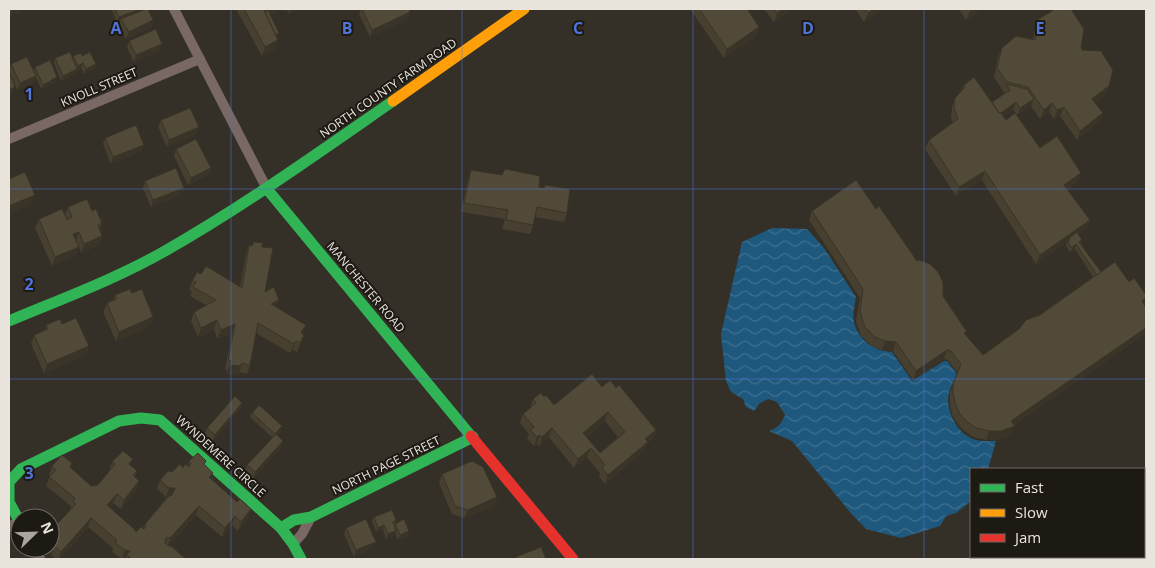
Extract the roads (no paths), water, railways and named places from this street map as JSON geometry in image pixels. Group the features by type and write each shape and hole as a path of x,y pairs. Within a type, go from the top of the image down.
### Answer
{"street":[{"name":"MANCHESTER ROAD","path":"174,9 267,189 573,559"},
{"name":"NORTH COUNTY FARM ROAD","path":"9,321 103,282 159,255 267,189 524,9"},
{"name":"KNOLL STREET","path":"9,138 200,59"},
{"name":"WYNDEMERE CIRCLE","path":"12,508 9,502 9,482 21,469 119,422 141,418 160,420 281,528 301,559"},
{"name":"NORTH PAGE STREET","path":"281,528 294,520 311,517 472,437"},
{"path":"293,544 302,534 311,517"}],"water":[{"path":"772,228 807,229 824,248 856,297 853,319 863,339 873,347 892,352 912,381 944,361 947,361 957,374 948,399 948,405 955,424 972,439 996,441 988,468 970,468 970,502 956,513 946,516 940,526 901,538 866,529 792,441 769,431 779,425 785,415 777,402 768,399 760,403 754,411 746,407 743,399 731,392 726,381 721,334 742,242"},
{"path":"1109,558 1110,559 990,559"}]}
